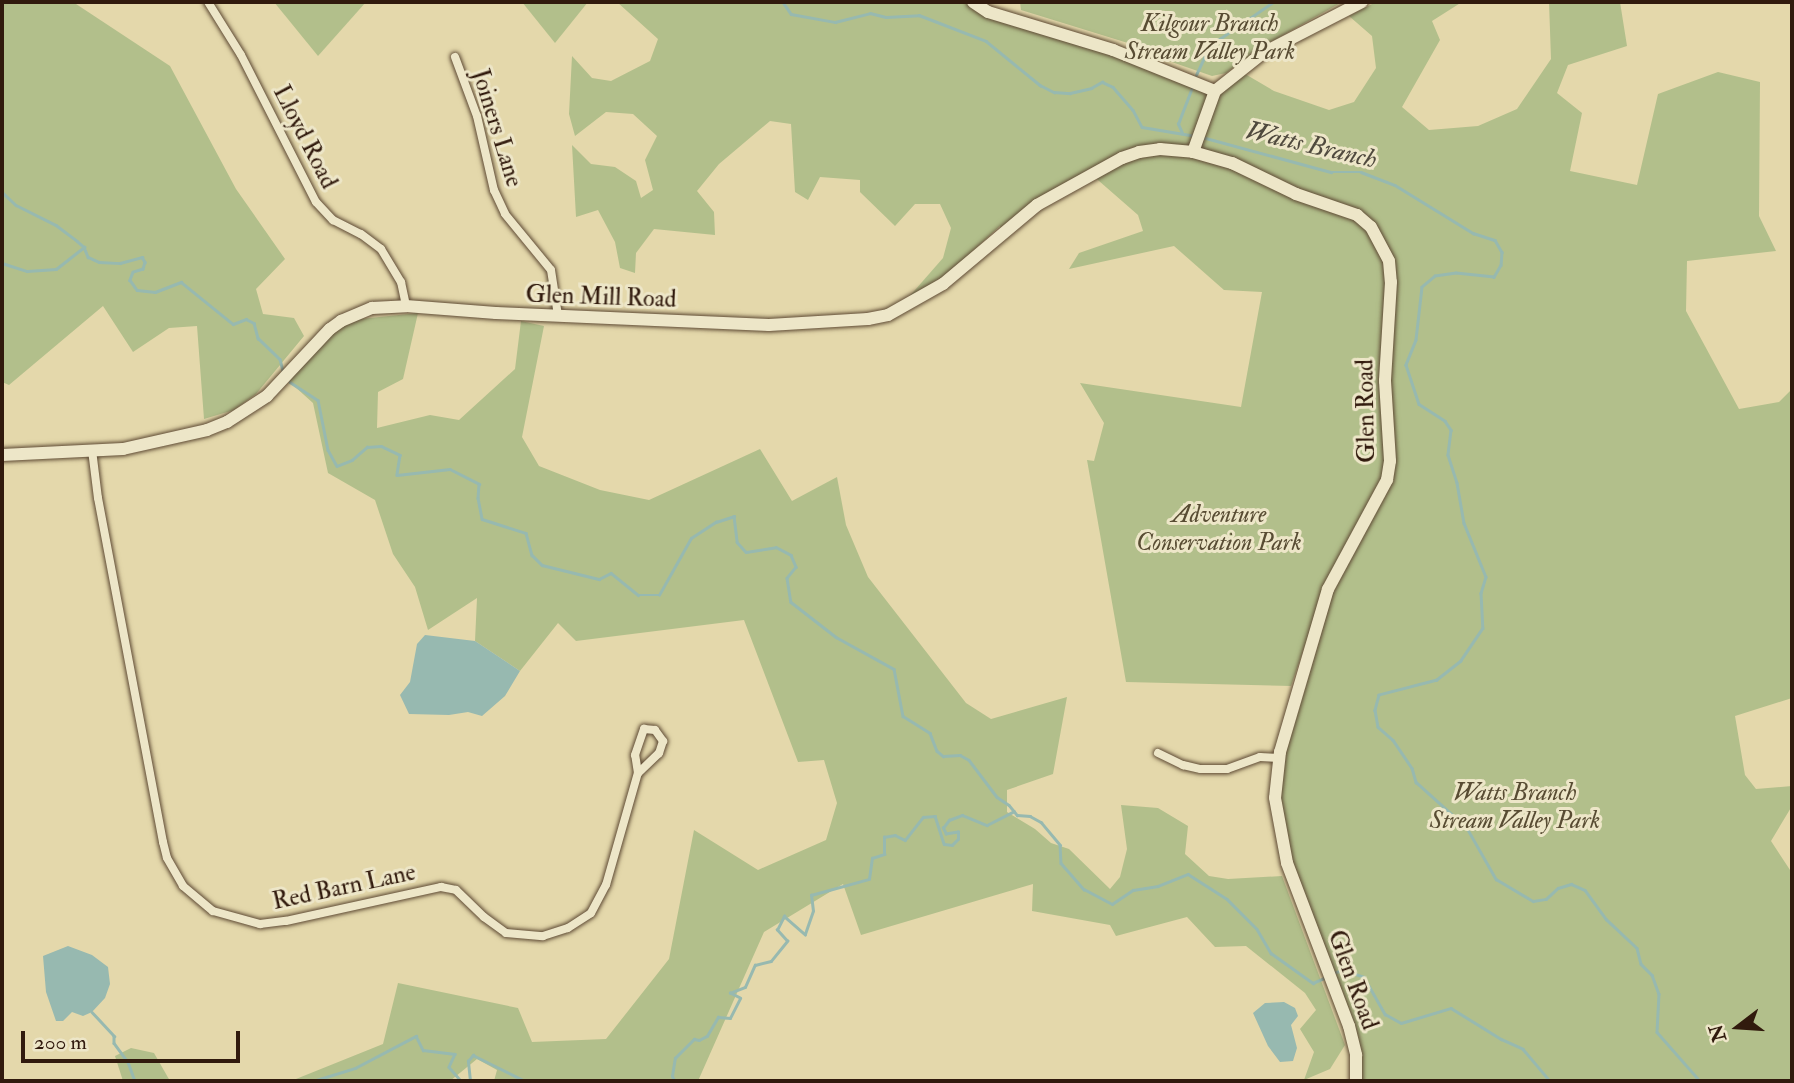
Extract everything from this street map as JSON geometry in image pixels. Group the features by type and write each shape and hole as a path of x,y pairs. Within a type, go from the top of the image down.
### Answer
{"main road":[{"path":"973,2 988,12 1113,50 1215,91"},
{"path":"1195,147 1215,91 1263,53 1362,2"},
{"name":"Glen Mill Road","path":"2,455 92,450 167,441 227,422 267,396 341,321 372,308 406,306 769,325 833,322 888,315 943,284 1037,205 1122,158 1160,149 1195,147"},
{"name":"Glen Road","path":"1195,147 1296,194 1357,215 1371,227 1389,261 1391,282 1385,381 1390,461 1387,481 1332,580 1299,682 1279,758 1275,797 1280,838 1349,1026 1356,1055 1356,1081"}],"street":[{"name":"Lloyd Road","path":"208,2 241,55 316,202 333,220 381,248 401,282 406,306"},
{"name":"Joiners Lane","path":"456,57 477,116 494,190 510,221 551,270 558,316"},
{"name":"Red Barn Lane","path":"92,450 97,498 167,858 183,886 213,911 260,924 286,922 441,887 456,890 484,917 506,933 542,936 568,928 591,913 606,885 638,773 635,755 643,729 655,730 663,741 659,753 638,773"},
{"path":"1158,753 1201,769 1227,769 1260,757 1279,758"}],"green space":[{"path":"2,2 73,2 170,66 236,189 285,259 256,289 263,314 294,318 304,336 256,394 234,410 204,419 197,326 169,328 133,352 103,306 9,385 2,382"},
{"path":"274,2 366,2 318,56"},
{"path":"522,2 588,2 555,43"},
{"name":"Watts Branch Stream Valley Park","path":"617,2 973,2 1215,91 1240,71 1274,91 1329,110 1354,102 1376,68 1372,36 1349,16 1376,2 1462,2 1432,21 1440,40 1402,107 1429,130 1478,126 1517,109 1551,59 1549,2 1620,2 1627,46 1568,65 1557,93 1582,113 1570,171 1637,185 1658,94 1718,72 1760,82 1759,216 1776,251 1687,261 1686,311 1739,409 1779,402 1792,389 1792,698 1735,716 1745,775 1756,789 1792,786 1792,806 1771,841 1792,873 1792,1081 1356,1081 1356,1055 1279,855 1275,813 1276,775 1330,573 1291,686 1126,682 1087,460 1094,461 1104,423 1080,383 1241,407 1262,292 1224,290 1174,246 1069,269 1079,253 1143,231 1138,215 1091,174 1001,231 1000,226 949,273 908,298 943,258 951,228 940,204 915,204 895,226 860,192 860,180 820,177 808,200 795,192 791,124 770,121 719,164 697,191 714,212 715,235 654,229 636,253 635,273 620,268 615,242 598,210 576,217 572,145 591,164 615,167 636,181 641,198 653,190 645,160 657,136 633,114 606,112 575,136 569,114 572,56 592,78 611,81 650,61 658,39"},
{"name":"Kilgour Branch Stream Valley Park","path":"1020,2 1342,2 1260,48 1226,73 1212,76 1143,52 1144,48 1021,10"},
{"path":"418,313 403,379 378,392 377,428 430,415 459,420 515,369 521,321 544,326 522,437 539,466 600,490 649,500 760,449 792,501 837,477 846,525 868,577 966,703 991,719 1067,697 1053,774 1007,790 1007,812 1035,829 1051,843 1069,849 1110,889 1120,877 1127,849 1121,805 1158,808 1188,826 1185,854 1209,876 1228,879 1282,876 1345,1045 1330,1069 1304,1080 1314,1052 1300,1029 1316,1010 1305,993 1246,946 1215,947 1187,917 1116,936 1110,925 1032,911 1033,884 861,935 843,884 764,932 698,1081 494,1081 497,1070 477,1059 450,1081 291,1081 383,1044 398,983 518,1008 532,1042 606,1039 669,959 694,830 758,870 826,840 837,803 824,760 798,762 744,620 576,641 558,623 520,671 475,641 477,598 428,630 415,587 393,554 375,500 328,473 313,403 284,377 341,321"},
{"path":"131,1048 154,1053 170,1081 123,1081 115,1056"}],"water":[{"path":"425,635 475,641 520,671 505,696 482,716 468,712 449,715 409,714 400,695 410,682 417,644"},
{"path":"68,946 92,955 108,967 110,984 105,998 92,1012 83,1016 72,1012 63,1021 56,1021 46,992 43,956"},
{"path":"1284,1002 1295,1008 1298,1016 1291,1025 1297,1048 1293,1061 1280,1062 1268,1046 1253,1013 1265,1003"}],"waterway":[{"name":"Watts Branch","path":"783,2 791,14 835,22 870,13 886,17 919,15 986,41 1040,85 1054,92 1070,93 1102,82 1113,87 1133,110 1142,127 1195,136"},
{"path":"1196,75 1205,56 1218,40 1273,2"},
{"path":"1182,133 1178,124 1192,87"},
{"name":"Watts Branch","path":"1202,137 1331,172 1361,172 1395,185 1473,233 1495,240 1502,252 1501,265 1494,277 1456,273 1435,276 1422,287 1416,340 1406,365 1419,404 1445,421 1451,430 1448,455 1457,483 1464,523 1486,577 1481,593 1483,628 1461,661 1437,680 1379,695 1375,710 1378,727 1393,740 1412,768 1416,782 1467,828 1496,879 1533,901 1546,899 1558,888 1571,884 1585,890 1606,919 1637,948 1641,964 1652,975 1659,994 1657,1032 1700,1081"},
{"path":"2,192 16,205 56,225 84,247 88,257 99,262 120,263 142,257 145,262 143,269 133,272 130,280 137,290 155,292 181,282 233,324 246,319 254,323 258,338 280,359 283,371"},
{"path":"2,263 27,271 56,269 84,247"},
{"path":"290,382 318,400 328,450 337,466 352,460 367,447 381,446 400,455 397,475 450,469 479,484 478,498 482,519 526,533 532,555 542,565 599,579 611,573 638,595 659,595 691,538 716,522 734,516 737,542 746,552 776,547 791,555 796,567 787,578 791,602 836,637 894,669 903,716 930,733 937,751 943,756 960,755 969,760 997,797 1017,815 1030,816 1041,822 1060,845 1061,863 1084,889 1112,904 1133,890 1158,886 1188,874 1227,899 1257,929 1271,953 1313,983 1324,978"},
{"path":"674,1081 672,1076 675,1058 694,1039 707,1036 718,1017 730,1018 740,998 730,993 745,987 755,965 771,961 787,941 777,930 784,916 805,934 813,911 811,895 869,879 872,858 884,854 884,837 895,835 905,840 923,817 935,816 944,844 952,845 958,839 958,832 946,834 943,828 949,820 962,815 987,825 1014,811"},
{"path":"1333,973 1343,970 1364,977 1385,1014 1401,1023 1451,1008 1501,1039 1523,1049 1550,1081"},
{"path":"92,1012 114,1036 114,1043 128,1062 135,1081"},
{"path":"313,1081 355,1068 416,1036 423,1050 455,1054 449,1067 461,1081 467,1081"},
{"path":"470,1081 468,1061 473,1055 525,1081"}],"park label":[{"name":"Adventure Conservation Park","path":"1219,529"}]}
